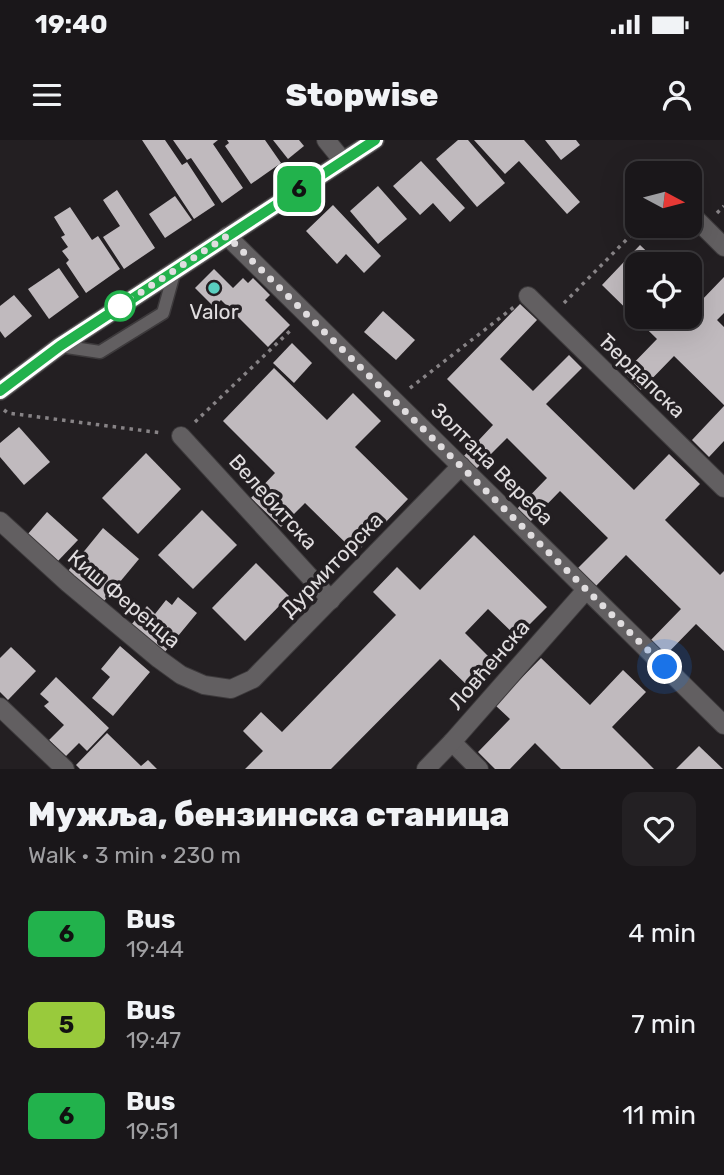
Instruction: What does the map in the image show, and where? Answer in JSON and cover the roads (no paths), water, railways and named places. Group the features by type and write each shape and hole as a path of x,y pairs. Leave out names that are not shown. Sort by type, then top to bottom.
{"street":[{"path":"326,140 343,161"},
{"path":"0,391 60,346 374,140"},
{"path":"702,225 724,247"},
{"name":"Золтана Вереба","path":"227,236 724,725"},
{"name":"Ђердапска","path":"528,296 724,488"},
{"name":"Велебитска","path":"181,436 331,600"},
{"name":"Дурмиторска","path":"231,690 253,679 461,466"},
{"name":"Киш Ференца","path":"0,521 68,583 159,659 181,675 204,685 231,690"},
{"name":"Ловћенска","path":"426,769 586,590"},
{"path":"0,707 65,769"},
{"path":"452,742 479,769"}],"lane":[{"path":"60,346 100,352 163,313 175,270"}],"place":[{"name":"Valor","path":"214,288"}]}
